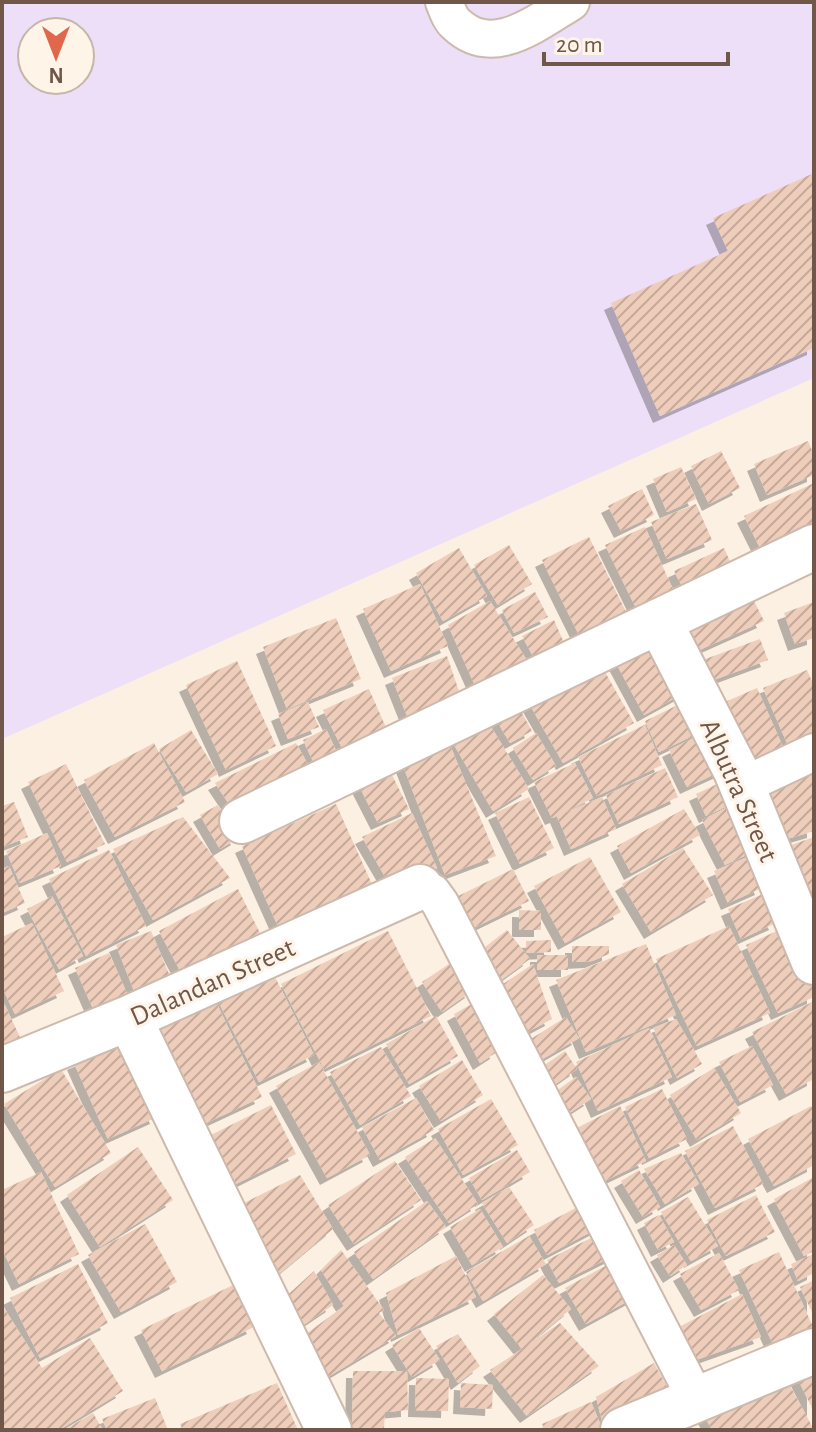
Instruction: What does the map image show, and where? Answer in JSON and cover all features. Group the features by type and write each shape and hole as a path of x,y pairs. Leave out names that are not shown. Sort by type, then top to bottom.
{"street":[{"path":"242,821 814,547"},
{"name":"Albutra Street","path":"659,621 736,771 814,962"},
{"name":"Dalandan Street","path":"2,1070 129,1018 420,887"},
{"path":"129,1018 329,1430"},
{"path":"623,1430 814,1351"}],"lane":[{"path":"444,2 454,24 481,40 514,36 571,2"},
{"path":"742,786 814,752"},
{"path":"420,887 432,892 440,903 696,1399"}],"shaded area":[{"path":"2,2 814,2 814,378 2,739"}],"building":[{"path":"814,173 814,348 660,416 611,303 728,251 713,218"},
{"path":"808,441 814,455 814,475 767,495 754,464"},
{"path":"721,451 740,488 709,504 691,466"},
{"path":"681,467 696,499 667,512 653,479"},
{"path":"814,483 814,534 764,556 744,516"},
{"path":"642,489 654,515 621,531 608,506"},
{"path":"696,504 712,540 667,559 651,522"},
{"path":"645,527 679,603 642,620 605,545"},
{"path":"589,537 632,624 584,645 542,560"},
{"path":"509,545 532,584 498,605 474,565"},
{"path":"459,548 487,596 443,621 416,573"},
{"path":"724,548 736,575 689,599 674,571"},
{"path":"420,584 448,646 391,671 363,609"},
{"path":"535,592 548,617 514,633 502,610"},
{"path":"753,599 764,621 695,652 685,630"},
{"path":"490,601 536,675 481,699 448,625"},
{"path":"814,602 814,638 795,644 784,613"},
{"path":"336,618 361,679 287,709 263,647"},
{"path":"554,620 568,652 539,667 522,636"},
{"path":"663,638 691,689 644,715 616,663"},
{"path":"760,639 768,660 708,682 700,661"},
{"path":"447,656 464,706 413,731 392,678"},
{"path":"237,661 276,746 226,770 186,685"},
{"path":"601,665 634,723 563,763 530,705"},
{"path":"807,670 814,686 814,750 794,759 763,688"},
{"path":"757,688 789,761 748,778 716,706"},
{"path":"369,689 392,741 349,762 323,710"},
{"path":"692,698 707,729 659,752 645,721"},
{"path":"308,702 319,727 288,739 278,714"},
{"path":"517,704 532,731 510,743 494,716"},
{"path":"485,717 529,789 493,811 450,738"},
{"path":"645,725 662,765 597,796 578,757"},
{"path":"326,729 344,768 321,778 303,740"},
{"path":"191,730 218,774 186,792 159,749"},
{"path":"706,732 724,770 687,787 669,750"},
{"path":"536,733 556,766 533,780 513,748"},
{"path":"154,743 185,802 115,837 84,780"},
{"path":"296,743 316,779 239,819 215,783"},
{"path":"449,743 496,856 445,875 399,755"},
{"path":"385,761 409,809 378,823 354,776"},
{"path":"575,763 593,798 562,814 602,797 616,829 571,849 557,816 552,818 534,782"},
{"path":"66,764 105,844 67,862 28,782"},
{"path":"814,765 814,831 773,843 750,787"},
{"path":"665,768 678,797 619,824 606,795"},
{"path":"730,778 740,800 706,816 696,794"},
{"path":"529,797 554,848 520,864 495,813"},
{"path":"14,802 28,837 2,847 2,806"},
{"path":"336,804 375,891 281,933 242,846"},
{"path":"734,804 757,850 725,865 702,820"},
{"path":"218,805 238,838 220,849 200,815"},
{"path":"684,809 700,835 631,873 617,846"},
{"path":"412,813 437,868 394,892 362,837"},
{"path":"183,817 230,878 153,920 113,849"},
{"path":"47,833 61,866 20,883 6,851"},
{"path":"814,837 814,919 777,850"},
{"path":"683,848 713,895 651,932 622,884"},
{"path":"109,850 146,926 86,956 49,879"},
{"path":"590,857 621,912 565,943 534,886"},
{"path":"748,857 762,888 728,903 714,871"},
{"path":"9,866 25,903 2,913 2,869"},
{"path":"513,869 529,901 459,935 444,903"},
{"path":"238,889 263,939 185,980 159,931"},
{"path":"763,894 776,923 741,939 728,909"},
{"path":"52,896 83,956 59,969 27,909"},
{"path":"519,910 541,911 541,930 519,930"},
{"path":"32,923 64,991 15,1014 2,987 2,937"},
{"path":"729,926 770,1013 697,1046 656,959"},
{"path":"788,926 814,984 814,997 778,1013 746,945"},
{"path":"507,930 530,959 497,983 475,955"},
{"path":"151,931 172,981 136,996 116,945"},
{"path":"388,931 431,1016 324,1069 281,984"},
{"path":"551,940 551,952 526,953 526,941"},
{"path":"646,944 676,1015 586,1052 556,980"},
{"path":"572,946 609,946 609,954 592,961 572,962"},
{"path":"109,953 129,998 95,1013 75,968"},
{"path":"537,955 568,955 568,970 537,970"},
{"path":"452,962 472,991 442,1012 422,982"},
{"path":"533,964 552,1019 516,1038 491,992"},
{"path":"270,967 314,1055 259,1082 215,995"},
{"path":"212,994 262,1097 189,1131 139,1029"},
{"path":"2,999 26,1050 2,1061"},
{"path":"479,1000 497,1052 480,1063 454,1014"},
{"path":"812,1002 814,1079 786,1094 752,1032"},
{"path":"436,1016 458,1056 409,1084 386,1044"},
{"path":"566,1017 579,1038 532,1065 518,1047"},
{"path":"676,1019 702,1064 677,1078 653,1028"},
{"path":"649,1028 672,1077 598,1111 576,1062"},
{"path":"124,1042 157,1117 108,1139 74,1063"},
{"path":"752,1046 773,1085 740,1102 719,1062"},
{"path":"381,1047 411,1096 360,1125 330,1072"},
{"path":"565,1051 577,1069 543,1093 533,1073"},
{"path":"462,1060 483,1095 441,1121 419,1086"},
{"path":"319,1062 370,1155 327,1178 276,1086"},
{"path":"714,1068 741,1113 697,1140 670,1095"},
{"path":"61,1069 111,1153 55,1187 4,1104"},
{"path":"576,1077 591,1099 560,1119 545,1099"},
{"path":"662,1089 687,1139 649,1158 625,1107"},
{"path":"416,1098 434,1130 380,1160 362,1127"},
{"path":"491,1099 518,1145 463,1175 438,1129"},
{"path":"271,1105 296,1154 222,1191 197,1142"},
{"path":"620,1106 646,1161 594,1186 565,1134"},
{"path":"811,1106 814,1112 814,1165 774,1186 748,1139"},
{"path":"733,1126 763,1184 715,1208 685,1151"},
{"path":"435,1138 478,1204 449,1223 405,1157"},
{"path":"138,1147 173,1200 100,1247 67,1195"},
{"path":"517,1150 530,1172 482,1200 469,1178"},
{"path":"681,1153 699,1184 665,1204 644,1169"},
{"path":"395,1161 421,1200 354,1244 328,1205"},
{"path":"639,1170 660,1207 643,1217 621,1181"},
{"path":"41,1172 79,1254 19,1284 2,1249 2,1190"},
{"path":"300,1175 333,1229 274,1278 226,1212"},
{"path":"814,1177 814,1251 804,1256 774,1199"},
{"path":"509,1187 534,1225 507,1243 482,1203"},
{"path":"756,1195 775,1232 726,1256 707,1220"},
{"path":"688,1197 718,1246 691,1261 661,1212"},
{"path":"427,1201 446,1227 373,1279 354,1252"},
{"path":"587,1202 600,1227 547,1255 534,1230"},
{"path":"480,1209 503,1247 472,1265 450,1227"},
{"path":"659,1215 674,1242 658,1250 644,1223"},
{"path":"145,1224 177,1282 121,1312 88,1255"},
{"path":"603,1232 615,1255 559,1283 547,1260"},
{"path":"529,1236 546,1264 483,1301 466,1272"},
{"path":"674,1245 687,1265 670,1276 657,1255"},
{"path":"341,1250 384,1310 379,1313 396,1336 321,1381 291,1345 344,1306 321,1270"},
{"path":"779,1252 814,1333 776,1351 739,1270"},
{"path":"719,1253 739,1290 701,1310 680,1274"},
{"path":"814,1254 814,1273 798,1281 791,1264"},
{"path":"456,1256 476,1297 398,1335 386,1293"},
{"path":"616,1260 637,1296 586,1324 565,1288"},
{"path":"78,1264 108,1323 40,1358 10,1298"},
{"path":"314,1271 333,1305 290,1334 272,1309"},
{"path":"543,1275 571,1309 526,1346 560,1323 599,1366 527,1416 490,1370 522,1349 494,1314"},
{"path":"814,1280 814,1316 800,1287"},
{"path":"233,1285 254,1327 162,1371 141,1330"},
{"path":"742,1294 761,1337 693,1361 677,1328"},
{"path":"2,1305 42,1368 90,1338 123,1391 59,1430 2,1430"},
{"path":"419,1328 440,1360 412,1377 392,1345"},
{"path":"458,1334 480,1366 458,1383 436,1346"},
{"path":"814,1362 814,1412 794,1371"},
{"path":"654,1363 672,1396 604,1429 596,1397"},
{"path":"781,1369 813,1428 712,1430 702,1411"},
{"path":"353,1371 407,1371 408,1410 385,1412 384,1429 352,1428"},
{"path":"416,1378 449,1379 448,1411 415,1410"},
{"path":"277,1383 298,1430 183,1430 180,1424"},
{"path":"461,1383 493,1385 492,1409 460,1407"},
{"path":"155,1398 168,1430 107,1430 102,1419"},
{"path":"591,1402 602,1428 545,1430 542,1424"},
{"path":"93,1413 103,1430 64,1430"}]}
